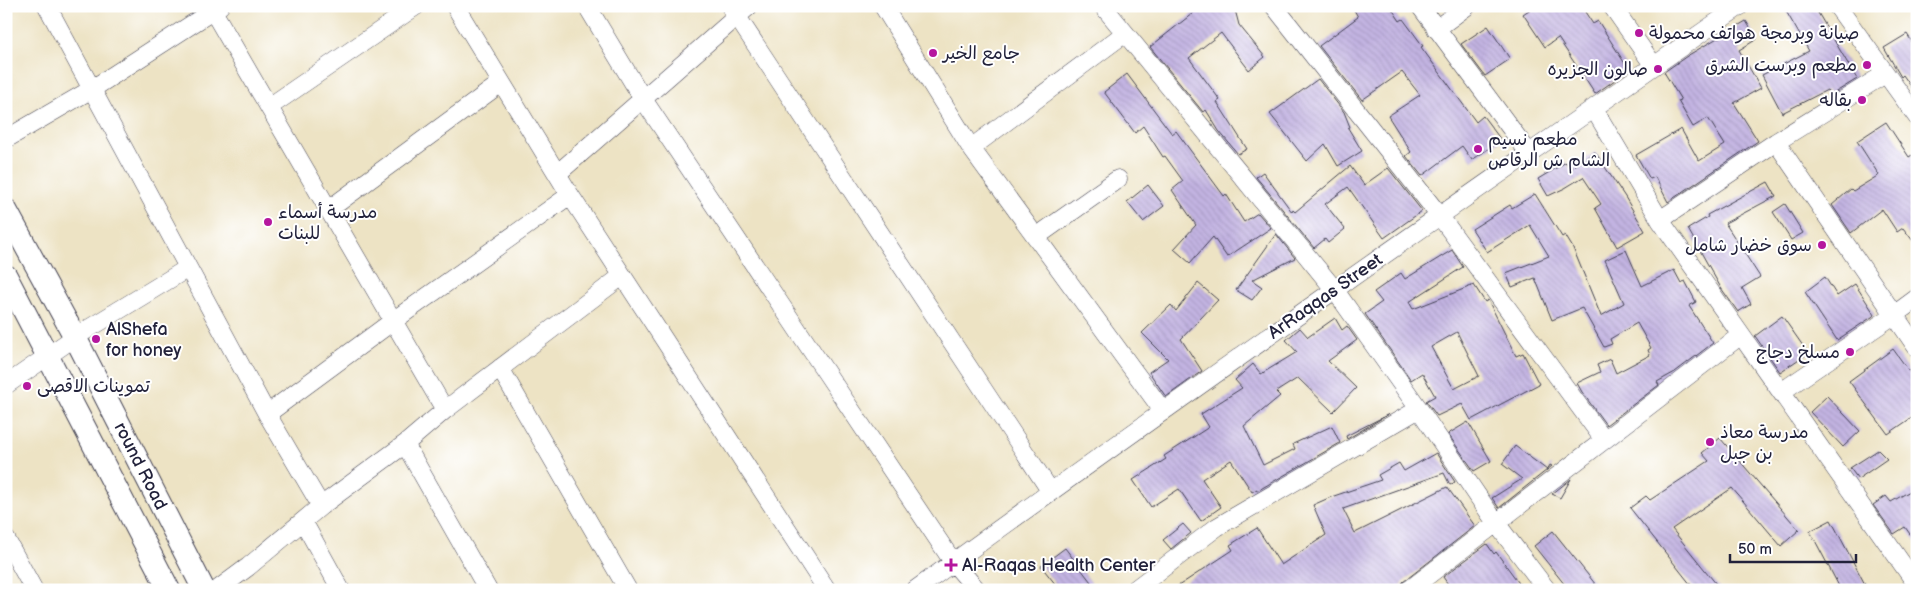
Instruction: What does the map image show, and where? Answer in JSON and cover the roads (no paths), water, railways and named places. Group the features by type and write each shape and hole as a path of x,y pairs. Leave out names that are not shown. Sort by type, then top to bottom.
{"main road":[{"name":"round Road","path":"6,210 76,337 204,590"},
{"name":"round Road","path":"6,276 168,589"}],"street":[{"path":"47,6 267,414 321,506"},
{"path":"269,108 416,6"},
{"path":"455,6 570,195 827,590"},
{"path":"587,6 643,99 953,562 977,590"},
{"path":"883,6 971,148 1163,411"},
{"path":"1103,6 1334,289 1496,523 1546,590"},
{"path":"1274,6 1439,215 1604,440"},
{"path":"1420,6 1529,153"},
{"path":"1436,28 1467,6"},
{"path":"1612,6 1654,66"},
{"name":"ArRaqqas Street","path":"914,590 1334,289 1740,6"},
{"path":"1837,6 1917,117"},
{"path":"6,139 92,89 217,9 269,108 445,410"},
{"path":"557,174 643,99 739,10 1051,492"},
{"path":"971,148 1124,34"},
{"path":"1660,220 1776,142 1885,74"},
{"path":"328,210 501,83"},
{"path":"1594,109 1660,220 1917,585"},
{"path":"1776,142 1917,348"},
{"path":"1036,238 1118,179"},
{"path":"267,414 393,321 570,195"},
{"path":"6,385 76,337 188,268"},
{"path":"217,590 248,567 321,506 405,444 445,410 622,276"},
{"path":"1781,392 1917,298"},
{"path":"1409,590 1741,335"},
{"path":"500,368 628,590"},
{"path":"1134,590 1217,527 1418,409"},
{"path":"405,444 488,590"},
{"path":"303,521 341,590"},
{"path":"6,539 34,590"}],"place":[{"name":"صيانة وبرمجة هواتف محمولة","path":"1639,33"},
{"name":"جامع الخير","path":"933,53"},
{"name":"مطعم وبرست الشرق","path":"1867,65"},
{"name":"صالون الجزيره","path":"1658,69"},
{"name":"بقاله","path":"1862,100"},
{"name":"مطعم نسيم الشام ش الرقاص","path":"1478,149"},
{"name":"مدرسة أسماء للبنات","path":"268,222"},
{"name":"سوق خضار شامل","path":"1822,245"},
{"name":"AlShefa for honey","path":"96,339"},
{"name":"مسلخ دجاج","path":"1850,352"},
{"name":"تموينات الاقصى","path":"27,386"},
{"name":"مدرسة معاذ بن جبل","path":"1710,442"},
{"name":"Al-Raqas Health Center","path":"951,565"}]}
